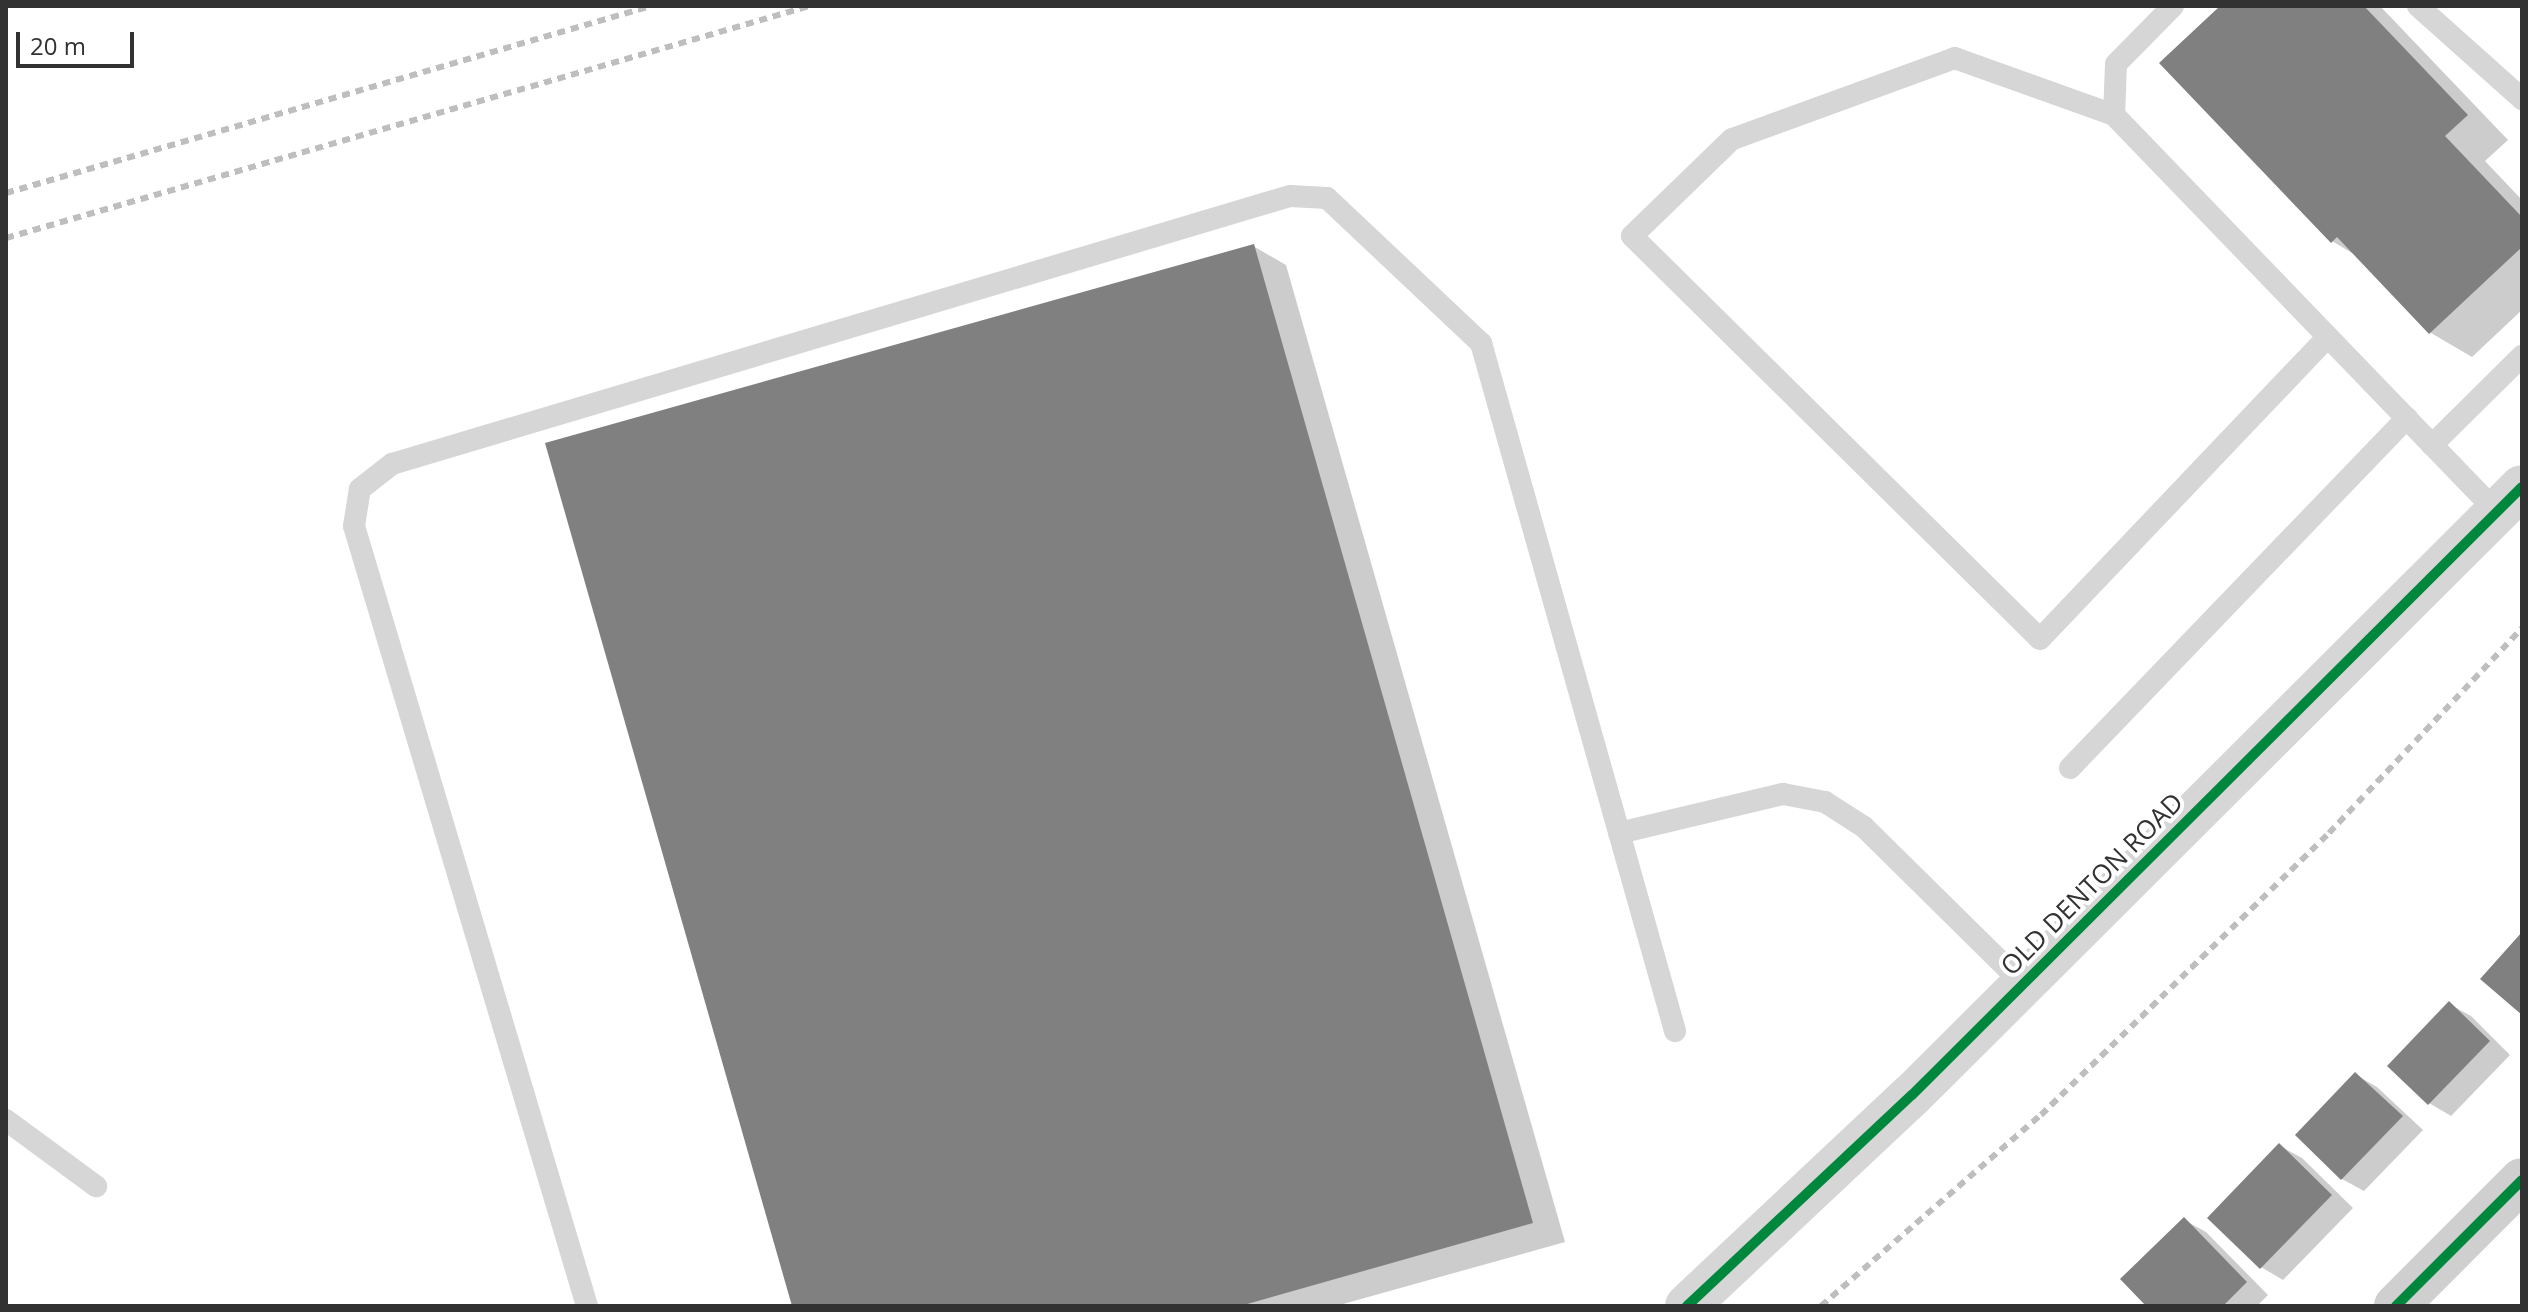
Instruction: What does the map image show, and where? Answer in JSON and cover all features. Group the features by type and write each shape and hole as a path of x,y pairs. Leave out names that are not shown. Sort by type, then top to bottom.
{"street":[{"name":"OLD DENTON ROAD","path":"1687,1306 2023,984 2509,499"},
{"path":"2396,1306 2522,1180"}],"lane":[{"path":"2114,115 2116,64 2173,6"},
{"path":"2418,6 2522,99"},
{"path":"2327,338 2040,639 1632,236 1732,139 1955,58 2114,115 2432,445 2509,499"},
{"path":"587,1306 354,526 360,489 392,464 1290,196 1327,198 1481,343 1675,1031"},
{"path":"2432,445 2522,356"},
{"path":"2070,768 2407,418"},
{"path":"1619,833 1783,794 1825,802 1864,827 2023,984"},
{"path":"6,1120 96,1186"}],"building":[{"path":"2220,6 2364,6 2468,115 2445,136 2522,217 2522,247 2429,334 2337,237 2331,243 2159,63"},
{"path":"1254,244 1533,1223 1240,1306 792,1306 545,443"},
{"path":"2522,932 2522,1015 2480,979"},
{"path":"2449,1001 2490,1041 2428,1105 2387,1066"},
{"path":"2355,1072 2403,1116 2341,1180 2295,1135"},
{"path":"2279,1143 2332,1195 2260,1269 2207,1218"},
{"path":"2184,1217 2247,1282 2223,1306 2146,1306 2120,1279"}],"railway":[{"path":"6,193 651,6"},
{"path":"6,238 809,6"},
{"path":"1821,1306 2041,1115 2329,833 2522,628"}],"cycle path":[{"path":"1687,1306 1912,1095 2522,487"},
{"path":"2396,1306 2522,1180"}]}
